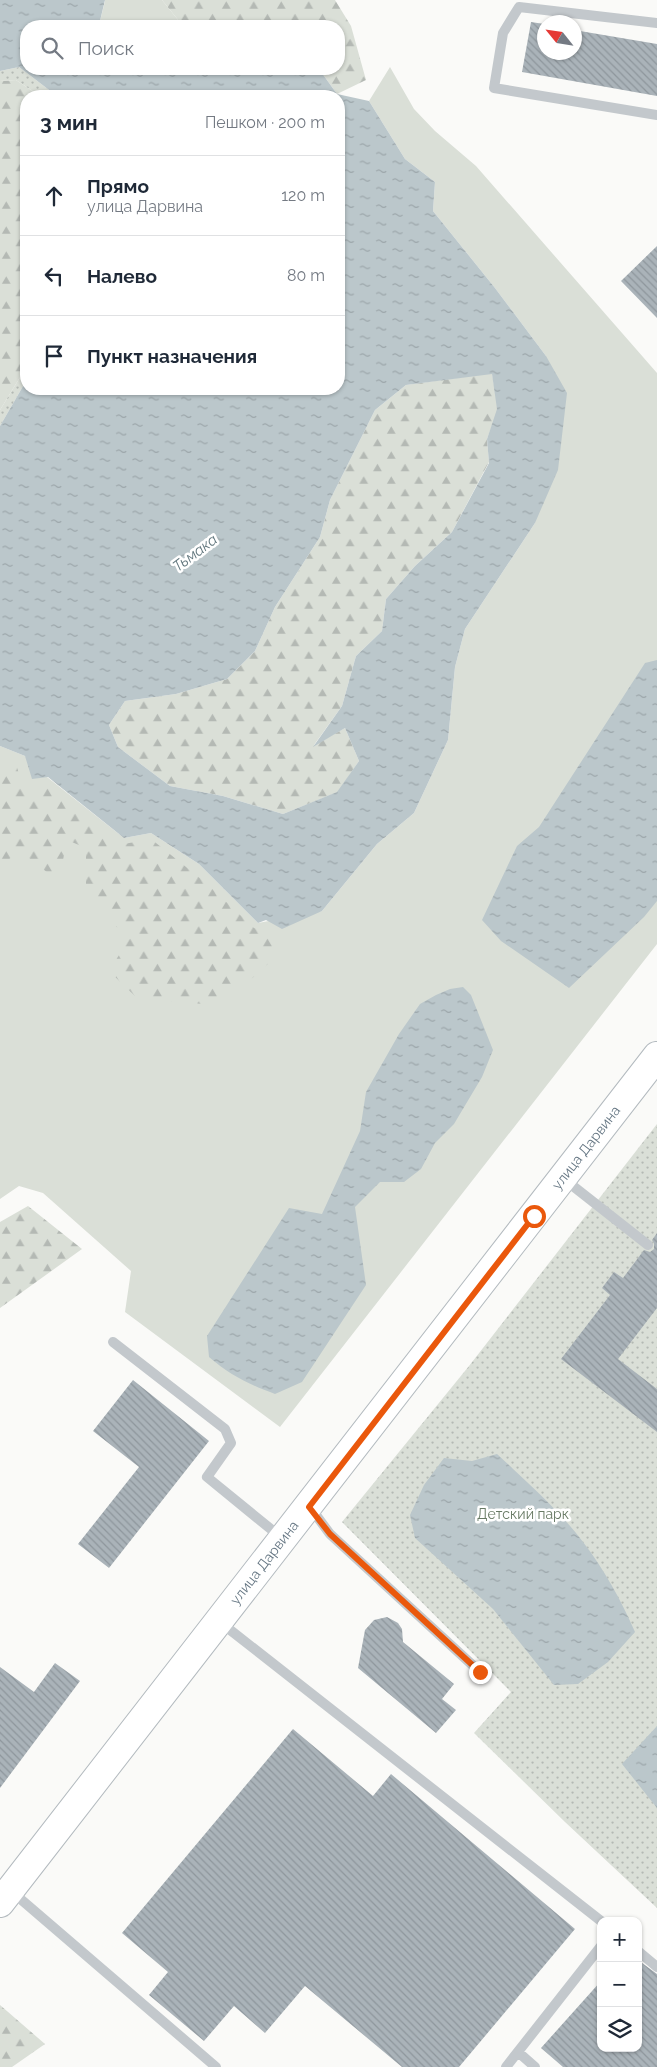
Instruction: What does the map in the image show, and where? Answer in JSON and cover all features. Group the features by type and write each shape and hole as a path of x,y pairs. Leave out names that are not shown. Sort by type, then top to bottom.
{"main road":[{"name":"улица Дарвина","path":"3,1892 309,1507 657,1056"}],"lane":[{"path":"657,23 519,7 503,33 494,88 657,115"},
{"path":"563,1179 648,1245"},
{"path":"113,1342 226,1429 231,1443 207,1477 283,1539"},
{"path":"309,1507 330,1534 480,1672"},
{"path":"219,1621 597,1918"},
{"path":"3,1892 216,2067"},
{"path":"506,2067 597,1951"},
{"path":"642,1954 657,1967"},
{"path":"518,2052 536,2067"}],"green space":[{"path":"162,0 178,20 100,20 105,1"},
{"path":"162,0 335,0 351,26 366,80 345,90 334,90 323,75 345,75 345,20 178,20"},
{"path":"19,67 20,75 29,75 49,90 31,90 16,80 0,81 0,71"},
{"path":"390,67 414,109 435,131 476,166 657,373 657,944 280,1427 125,1312 131,1271 43,1193 19,1186 0,1199 0,746 25,756 47,777 124,838 151,833 199,864 258,923 322,911 377,844 414,813 448,740 455,667 465,629 535,523 546,356 495,288 433,211 435,182 405,159 369,101"},
{"path":"16,80 31,90 20,90 20,377 0,410 0,81"},
{"path":"492,373 498,409 487,439 489,462 452,532 415,566 386,599 382,631 356,656 342,706 314,745 345,728 359,761 338,792 283,814 223,796 170,786 118,747 109,725 125,701 176,694 227,679 255,651 275,607 320,537 330,500 375,410 406,385"},
{"path":"20,377 20,391 0,426 0,410"},
{"path":"0,762 17,767 23,789 46,782 124,844 151,839 206,883 254,928 278,935 282,943 271,961 249,981 203,1004 137,998 109,971 131,936 115,926 86,890 86,848 67,840 61,870 48,873 20,851 0,866"},
{"name":"Детский парк","path":"657,1124 657,1908 474,1733 511,1692 342,1522 469,1366"},
{"path":"28,1206 82,1249 0,1308 0,1222"},
{"path":"0,2005 45,2044 12,2067 0,2067"}],"water":[{"path":"0,0 105,0 100,20 20,20 19,67 0,71"},
{"path":"29,75 323,75 334,90 49,90"},
{"name":"Тьмака","path":"345,96 369,101 405,159 435,182 433,211 495,288 546,356 567,393 558,470 535,523 465,629 455,667 448,740 414,813 377,844 322,911 282,929 266,920 258,923 199,864 151,833 124,838 48,777 32,779 25,756 0,746 0,426 20,391 20,395 345,395","holes":["492,374 497,409 487,439 489,463 452,532 415,566 386,599 382,631 356,656 342,706 313,747 345,728 359,761 337,792 283,814 223,796 170,786 118,747 109,725 125,701 176,694 227,679 255,651 275,607 320,537 330,500 375,410 406,385"]},
{"path":"657,660 657,901 644,917 569,988 501,941 482,920 517,846 539,827 645,663"},
{"path":"463,987 471,995 493,1050 482,1077 454,1124 435,1143 421,1169 404,1182 380,1182 355,1207 366,1285 302,1382 275,1394 232,1374 209,1357 207,1336 289,1208 322,1214 360,1131 366,1092 399,1034 420,1004 450,989"},
{"path":"497,1454 553,1507 583,1542 612,1585 635,1632 608,1662 578,1684 554,1685 493,1609 415,1538 410,1515 424,1485 444,1458 472,1461"},
{"path":"657,1726 657,1808 622,1764"}],"building":[{"path":"531,22 537,23 537,60 582,60 582,31 657,44 657,96 522,72"},
{"path":"657,246 657,318 621,281"},
{"path":"657,1233 657,1308 618,1359 657,1389 657,1432 561,1359 610,1295 602,1288 614,1272 623,1278 644,1250 650,1252 654,1249 652,1240"},
{"path":"133,1380 209,1441 109,1568 78,1544 139,1467 93,1431"},
{"path":"387,1617 398,1623 402,1629 403,1642 454,1684 442,1699 456,1710 436,1733 358,1668 365,1630 374,1620"},
{"path":"55,1663 80,1681 0,1788 0,1667 34,1692"},
{"path":"293,1729 373,1796 391,1774 575,1929 459,2067 402,2067 305,1986 265,2033 234,2006 204,2041 149,1995 168,1972 122,1933"},
{"path":"642,1963 657,1974 657,2067 563,2067 541,2048 597,1985 597,2052 642,2052"}],"route":[{"path":"480,1672 330,1534 309,1507 534,1216"}]}
